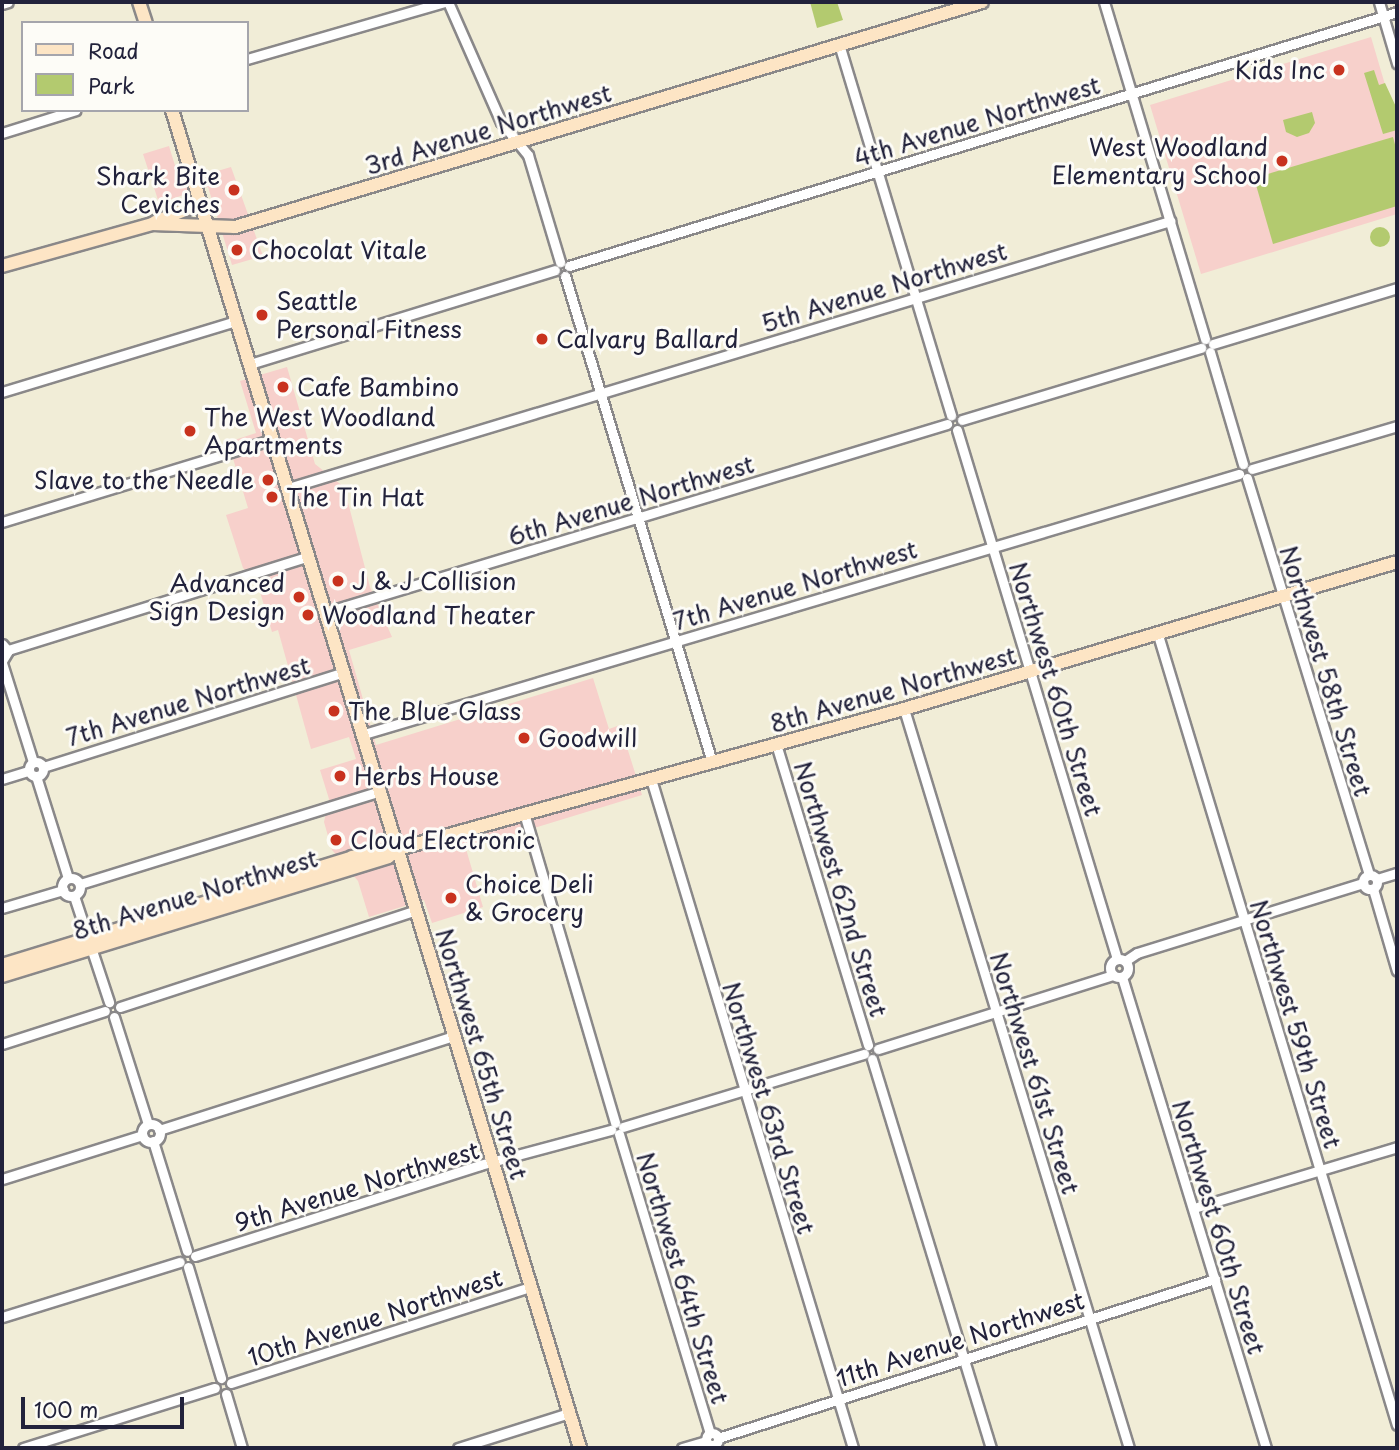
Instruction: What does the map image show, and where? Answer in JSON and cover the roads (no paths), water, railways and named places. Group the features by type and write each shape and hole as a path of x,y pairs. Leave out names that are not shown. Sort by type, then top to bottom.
{"street":[{"path":"2,4 8,2"},
{"path":"139,2 145,21"},
{"path":"248,59 446,2 501,122 520,141 562,266 712,762"},
{"name":"3rd Avenue Northwest","path":"2,266 152,224 208,229 235,227 982,2"},
{"path":"1104,2 1246,474"},
{"path":"1379,2 1397,63"},
{"name":"4th Avenue Northwest","path":"250,363 1397,12"},
{"path":"839,44 916,298 949,420 957,430 962,420"},
{"path":"2,133 70,112"},
{"name":"Northwest 65th Street","path":"173,112 580,1448"},
{"path":"152,224 200,204"},
{"name":"5th Avenue Northwest","path":"288,488 1170,221"},
{"path":"949,420 962,420 1397,288"},
{"path":"2,392 236,321"},
{"name":"6th Avenue Northwest","path":"326,612 949,420"},
{"name":"7th Avenue Northwest","path":"364,734 992,545 1246,474 1397,426"},
{"name":"Northwest 60th Street","path":"957,430 1121,960"},
{"path":"2,522 273,439"},
{"name":"Northwest 58th Street","path":"1246,474 1370,879"},
{"path":"63,890 68,878 32,774 33,762 2,662 5,647 309,556"},
{"name":"8th Avenue Northwest","path":"2,976 90,943 352,857 398,849 904,709 1397,562"},
{"name":"Northwest 59th Street","path":"1158,635 1397,1424"},
{"name":"7th Avenue Northwest","path":"43,767 344,672"},
{"name":"Northwest 61st Street","path":"904,709 1129,1448"},
{"name":"Northwest 62nd Street","path":"776,744 991,1448"},
{"path":"33,762 43,767"},
{"path":"2,779 32,774 43,767"},
{"name":"Northwest 63rd Street","path":"651,779 853,1448"},
{"path":"68,878 80,884 381,791"},
{"name":"Northwest 64th Street","path":"524,813 713,1441"},
{"path":"1121,960 1244,918 1397,873"},
{"path":"1370,879 1397,971"},
{"path":"74,896 80,884"},
{"path":"2,908 63,890 74,896 109,1002 104,1012"},
{"path":"114,1017 120,1007 417,910"},
{"name":"8th Avenue Northwest","path":"2,965 90,943"},
{"path":"1117,976 1121,960"},
{"path":"868,1052 1117,976 1127,970 1121,960"},
{"name":"Northwest 60th Street","path":"1117,976 1194,1208 1266,1448"},
{"path":"109,1002 120,1007"},
{"path":"2,1044 104,1012 114,1017 148,1124 159,1130"},
{"path":"153,1141 159,1130 454,1036"},
{"name":"9th Avenue Northwest","path":"191,1253 868,1052"},
{"path":"2,1179 142,1135 148,1124"},
{"path":"2,1317 184,1265 191,1253 153,1141 142,1135"},
{"path":"1194,1208 1397,1147"},
{"path":"191,1253 184,1265 221,1378 231,1384 226,1394 242,1448"},
{"name":"11th Avenue Northwest","path":"682,1448 713,1441 1089,1317 1215,1279"},
{"name":"10th Avenue Northwest","path":"231,1384 530,1287"},
{"path":"23,1448 215,1388 221,1378"},
{"path":"215,1388 226,1394"},
{"path":"458,1448 569,1413"}],"place":[{"name":"Kids Inc","path":"1339,70"},
{"name":"West Woodland Elementary School","path":"1282,161"},
{"name":"Shark Bite Ceviches","path":"234,190"},
{"name":"Chocolat Vitale","path":"237,250"},
{"name":"Seattle Personal Fitness","path":"262,315"},
{"name":"Calvary Ballard","path":"542,339"},
{"name":"Cafe Bambino","path":"283,387"},
{"name":"The West Woodland Apartments","path":"190,431"},
{"name":"Slave to the Needle","path":"268,480"},
{"name":"The Tin Hat","path":"272,497"},
{"name":"J & J Collision","path":"338,581"},
{"name":"Advanced Sign Design","path":"299,597"},
{"name":"Woodland Theater","path":"308,615"},
{"name":"The Blue Glass","path":"334,711"},
{"name":"Goodwill","path":"524,738"},
{"name":"Herbs House","path":"340,776"},
{"name":"Cloud Electronic","path":"336,840"},
{"name":"Choice Deli & Grocery","path":"451,898"}]}
